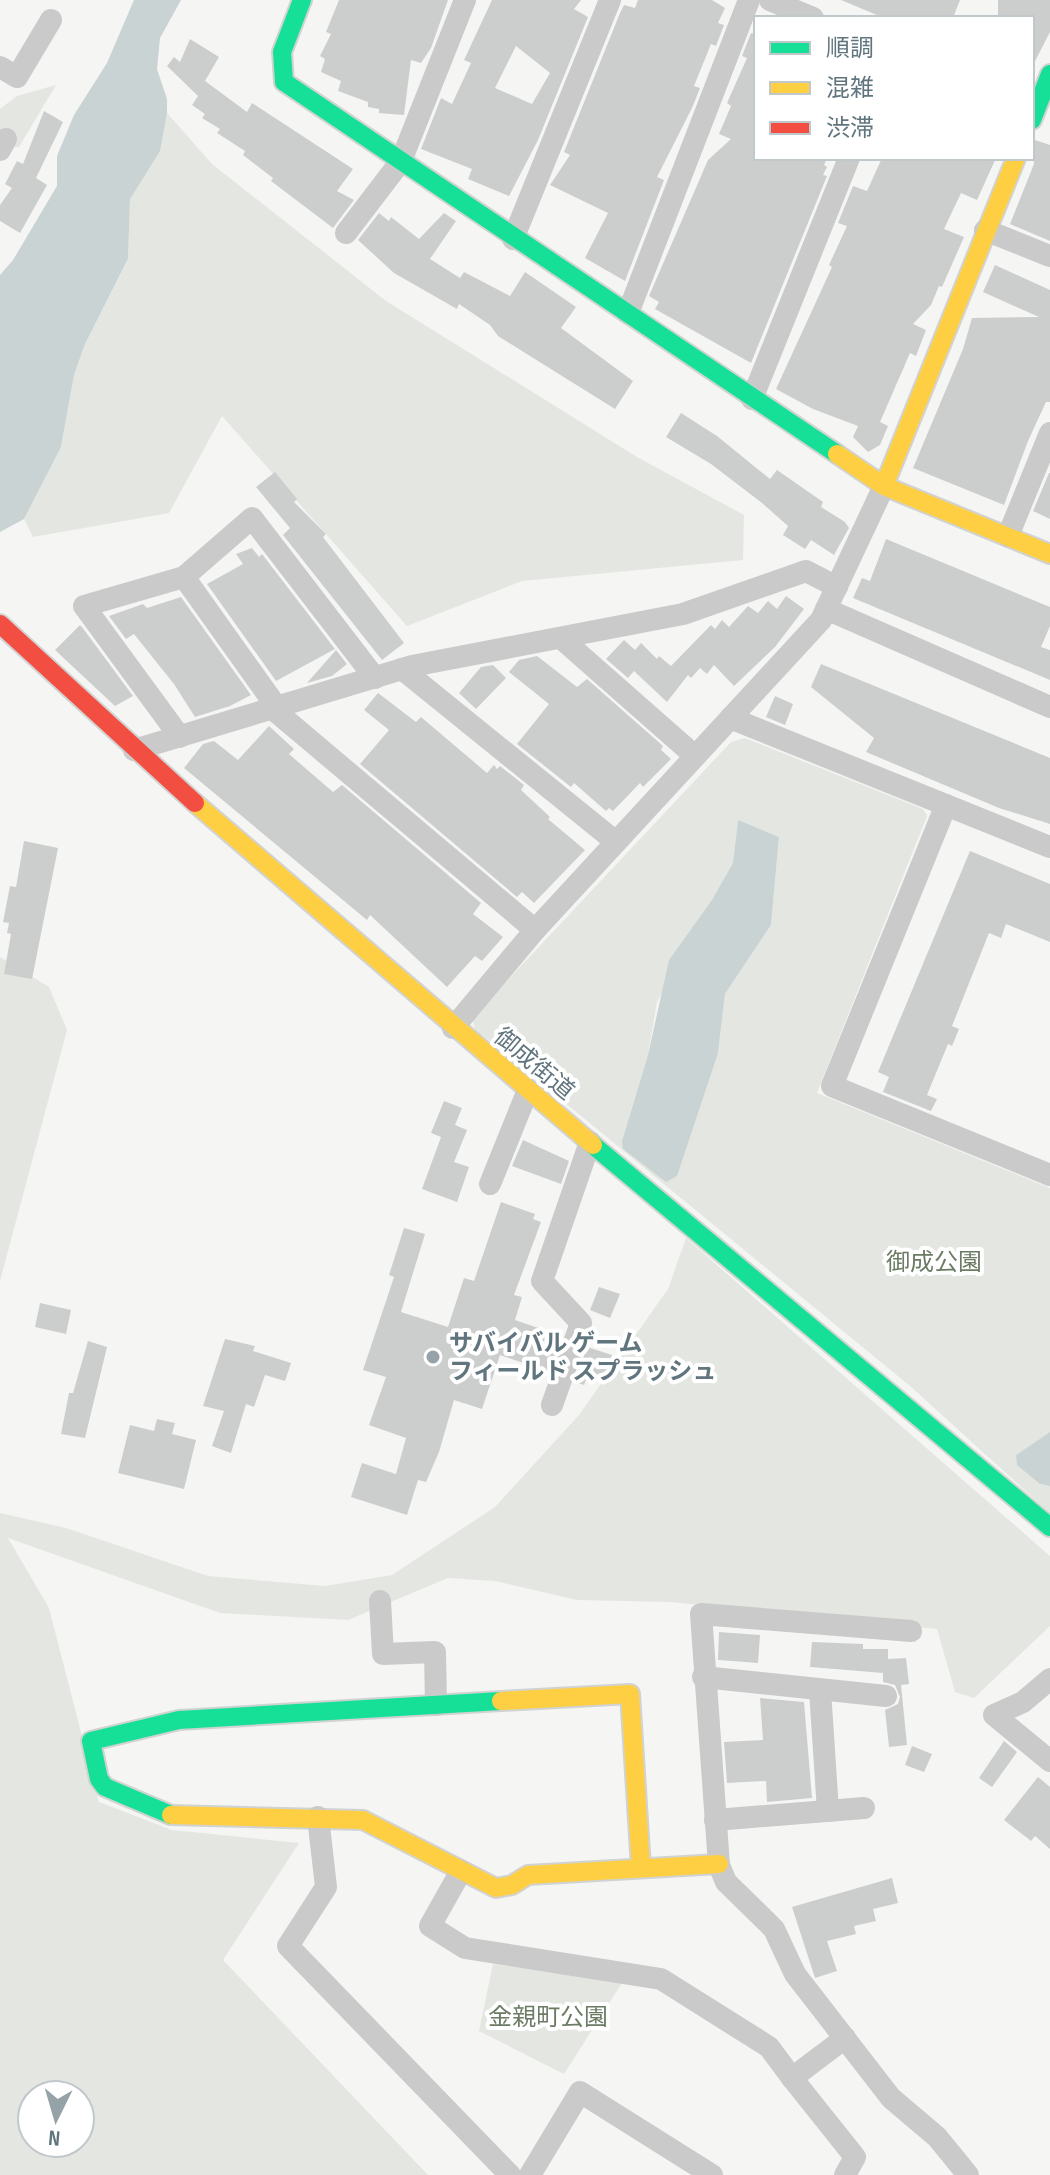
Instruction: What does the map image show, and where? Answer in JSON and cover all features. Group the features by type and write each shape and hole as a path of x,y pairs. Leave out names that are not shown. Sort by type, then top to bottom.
{"street":[{"path":"302,0 282,52 284,82 884,486 1050,554"},
{"path":"346,233 401,161 465,0"},
{"path":"513,239 610,0"},
{"path":"628,313 749,0"},
{"path":"770,0 808,16"},
{"path":"0,67 17,77 51,20"},
{"path":"1038,112 1050,74"},
{"path":"752,399 848,160"},
{"path":"453,1028 535,930 821,620 884,486 1015,160"},
{"path":"985,230 1050,256"},
{"path":"1008,536 1050,433"},
{"path":"180,737 84,606 184,577 252,518 375,678"},
{"path":"134,750 402,669 683,614 806,571 837,587"},
{"path":"184,577 276,709 535,930"},
{"path":"826,609 1050,707"},
{"name":"御成街道","path":"0,624 134,750 453,1028 1050,1527"},
{"path":"562,639 695,756"},
{"path":"402,669 616,842"},
{"path":"730,718 1050,847"},
{"path":"946,805 832,1086 1050,1175"},
{"path":"490,1184 528,1090"},
{"path":"552,1405 581,1323 542,1281 590,1142"},
{"path":"380,1601 383,1654 435,1652 436,1705"},
{"path":"911,1631 701,1614 703,1677 719,1864 726,1882 774,1929 795,1974 891,2098 937,2137 968,2175"},
{"path":"703,1677 886,1696"},
{"path":"1050,1679 1023,1702 994,1715 1050,1761"},
{"path":"820,1690 828,1811"},
{"path":"641,1868 630,1694 179,1720 91,1741 99,1779 105,1787 162,1813 363,1820 496,1888 512,1885 528,1875 719,1864"},
{"path":"715,1820 864,1808"},
{"path":"318,1817 326,1887 288,1946 510,2175"},
{"path":"461,1871 430,1926 465,1948 661,1979 769,2047 855,2157 845,2175"},
{"path":"792,2078 845,2038"},
{"path":"530,2175 580,2092 712,2175"}],"green space":[{"path":"56,85 19,147 0,149 0,109 17,96"},
{"path":"167,113 212,164 386,301 637,457 744,515 743,560 522,581 407,626 222,416 169,513 33,537 24,519 61,447 74,375 85,344 128,260 130,199"},
{"name":"御成公園","path":"745,738 923,809 927,816 817,1093 1050,1188 1050,1432 1016,1455 1040,1484 1050,1486 1050,1513 910,1386 475,1029 472,1018 731,742","holes":["738,821 779,837 771,925 725,994 718,1053 622,1141 648,1055 657,1002 733,863"]},
{"path":"0,957 49,987 67,1030 0,1281"},
{"path":"686,1238 1050,1556 1050,1626 974,1698 955,1692 937,1629 671,1602 577,1600 495,1581 448,1578 348,1620 220,1613 8,1538 49,1608 99,1802 172,1830 299,1843 223,1960 428,2175 0,2175 0,1513 66,1528 208,1576 325,1586 392,1575 495,1507 579,1415 668,1289"},
{"name":"金親町公園","path":"493,1964 622,1983 564,2074 479,2031"}],"shaded area":[{"path":"134,0 181,0 160,38 157,69 167,99 167,113 160,151 130,199 128,259 85,344 74,375 61,447 24,519 0,532 0,275 13,260 57,186 57,156 74,115 107,63"},
{"path":"738,820 779,837 771,925 725,994 718,1053 677,1176 666,1182 623,1149 622,1141 648,1055 669,960 712,900 733,863"},
{"path":"1050,1432 1050,1486 1040,1484 1017,1465 1016,1455"}],"building":[{"path":"339,0 448,0 431,48 421,63 411,60 404,115 379,113 379,109 368,107 368,102 338,91 341,81 321,72 325,59 320,56 331,34 326,32"},
{"path":"492,0 581,0 574,9 588,17 538,140 509,196 468,179 472,169 421,149 441,98 452,104 471,63 464,60","holes":["516,46 550,73 532,104 495,88"]},
{"path":"638,0 712,0 725,8 718,23 724,25 716,46 711,44 694,86 700,88 692,108 657,177 664,180 625,281 585,258 608,213 550,185 570,155 564,152 620,13 624,5 635,8"},
{"path":"841,0 960,0 954,16 879,16"},
{"path":"998,0 1050,0 1050,32 1034,63 1034,16 998,16"},
{"path":"751,33 754,34 754,160 826,160 824,165 827,167 823,175 827,176 751,363 655,309 659,302 649,296 708,160 731,139 719,134 731,106 727,103 747,58 742,56"},
{"path":"190,39 219,57 205,81 247,112 252,103 353,169 337,191 354,200 333,228 271,181 273,178 243,155 245,151 217,133 220,129 202,118 205,114 192,105 198,96 167,66 174,57 180,62"},
{"path":"44,111 63,122 36,178 47,185 20,233 0,221 0,205 12,188 5,184 17,161 23,164"},
{"path":"1034,140 1050,145 1050,241 1010,224 1034,164"},
{"path":"881,160 995,160 977,200 961,193 944,229 964,237 942,287 939,286 931,305 913,324 926,330 916,356 910,353 880,422 888,426 880,445 868,452 853,437 858,426 813,409 776,389 832,267 829,265 847,226 838,223 853,186 867,191"},
{"path":"379,213 389,221 391,217 419,239 444,213 456,221 430,259 460,278 464,272 510,296 525,272 576,307 561,328 633,381 615,409 498,336 490,325 459,304 457,309 394,273 358,240"},
{"path":"995,265 1050,290 1050,402 1046,402 1028,441 1004,505 913,468 963,349 972,318 1039,317 983,292"},
{"path":"681,413 717,436 770,479 777,470 823,502 821,507 845,522 849,528 834,555 811,540 805,549 783,535 788,526 762,503 711,464 666,437"},
{"path":"275,472 297,499 294,502 326,534 323,537 404,643 382,660 283,535 290,528 256,487"},
{"path":"1050,473 1050,519 1033,511"},
{"path":"886,539 1050,607 1050,626 1041,647 1050,650 1050,680 853,598 862,578 870,581"},
{"path":"252,548 259,557 262,554 335,649 276,681 207,584 243,564 236,554"},
{"path":"786,596 804,609 775,647 734,686 714,665 707,674 700,668 691,678 688,675 667,702 634,671 628,678 606,659 624,640 635,650 641,643 657,659 659,656 671,666 711,625 715,629 722,620 729,627 748,606 758,613 768,601 777,609"},
{"path":"181,597 251,695 230,706 195,717 174,684 134,634 126,639 109,616 143,604 147,608"},
{"path":"80,625 133,696 115,706 55,650"},
{"path":"336,650 347,664 332,676 307,683"},
{"path":"537,656 577,687 587,679 663,746 661,750 671,759 643,787 640,783 613,811 609,808 606,811 574,783 571,787 517,744 549,704 509,672 519,660"},
{"path":"821,664 1050,758 1050,824 999,808 866,752 874,738 811,687"},
{"path":"493,665 506,678 476,709 459,693 481,667"},
{"path":"378,693 416,722 421,717 487,773 494,765 497,769 500,766 524,785 521,790 550,817 548,819 585,850 534,903 522,892 517,897 360,764 389,730 364,710"},
{"path":"775,696 793,704 785,725 766,717"},
{"path":"269,726 294,749 289,754 333,792 342,785 481,903 473,914 503,937 482,961 475,956 447,987 370,915 367,920 184,768 203,744 214,741 238,760"},
{"path":"24,841 58,848 32,979 4,974 11,934 7,933 9,923 3,922 10,886 16,887"},
{"path":"970,851 1050,884 1050,942 1006,924 1001,938 989,933 952,1026 959,1029 952,1046 948,1044 927,1095 937,1099 931,1111 883,1092 889,1077 878,1072"},
{"path":"444,1101 462,1108 455,1125 467,1130 454,1162 469,1167 457,1202 422,1189 441,1137 431,1133"},
{"path":"523,1140 569,1161 561,1184 512,1166"},
{"path":"501,1202 535,1214 533,1219 541,1222 514,1295 522,1297 515,1320 547,1331 542,1347 556,1352 549,1372 500,1355 482,1409 454,1400 439,1452 426,1482 418,1480 407,1515 351,1497 362,1463 396,1474 406,1438 369,1425 386,1377 363,1370 394,1277 389,1275 404,1228 425,1234 401,1312 448,1327 464,1278 474,1281"},
{"path":"599,1287 620,1294 610,1318 590,1310"},
{"path":"40,1303 71,1310 66,1334 35,1327"},
{"path":"225,1339 255,1346 253,1351 291,1363 285,1381 265,1375 254,1407 246,1404 231,1453 212,1446 224,1411 203,1406"},
{"path":"88,1341 107,1347 85,1438 61,1434 69,1393 73,1393"},
{"path":"587,1347 612,1355 603,1380 588,1374 584,1385 575,1382"},
{"path":"157,1419 175,1423 172,1434 196,1440 184,1489 118,1473 130,1425 154,1431"},
{"path":"719,1632 760,1635 758,1663 718,1660"},
{"path":"812,1642 863,1644 863,1649 888,1649 888,1659 906,1658 909,1684 901,1685 907,1745 889,1747 885,1710 898,1704 900,1697 895,1685 883,1682 883,1673 810,1667"},
{"path":"760,1698 804,1702 812,1798 767,1802 766,1781 727,1783 724,1742 763,1740"},
{"path":"1004,1741 1017,1752 992,1787 979,1778"},
{"path":"912,1746 932,1754 924,1772 905,1765"},
{"path":"1038,1777 1050,1787 1050,1849 1035,1836 1031,1841 1004,1820"},
{"path":"892,1878 898,1903 873,1909 876,1921 854,1926 856,1934 827,1941 837,1971 815,1978 792,1907"}],"traffic: fast":[{"path":"302,0 282,52 284,82 837,454"},
{"path":"1034,115 1050,74"},
{"path":"593,1145 1050,1527"},
{"path":"171,1815 105,1787 99,1779 91,1741 179,1720 501,1701"}],"traffic: slow":[{"path":"884,486 1015,160"},
{"path":"837,454 884,486 1050,554"},
{"path":"195,803 593,1145"},
{"path":"501,1701 630,1694 641,1868"},
{"path":"171,1815 363,1820 496,1888 512,1885 528,1875 719,1864"}],"traffic: jam":[{"path":"0,624 195,803"}],"place":[{"name":"サバイバル ゲーム フィールド スプラッシュ","path":"433,1357"}]}
